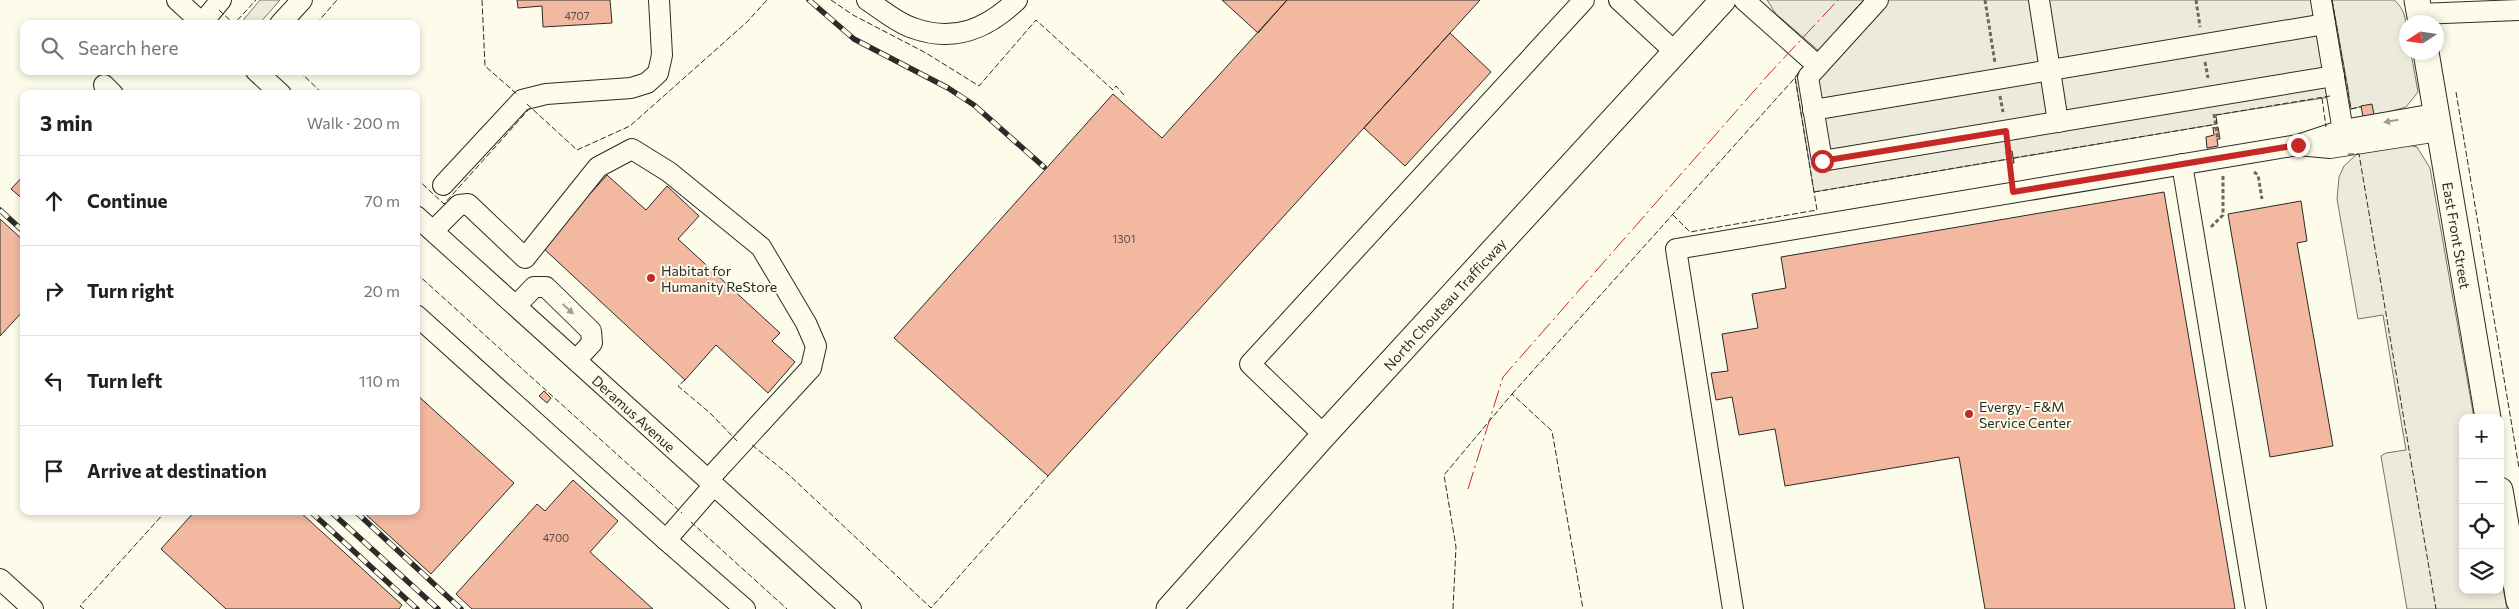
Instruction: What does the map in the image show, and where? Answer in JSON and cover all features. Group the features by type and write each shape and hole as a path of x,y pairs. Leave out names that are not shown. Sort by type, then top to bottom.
{"main road":[{"name":"North Chouteau Trafficway","path":"1169,609 1324,435 1723,0"},
{"name":"East Front Street","path":"2427,60 2487,414"},
{"path":"2502,504 2519,601"}],"street":[{"path":"177,0 200,20"},
{"path":"205,20 221,0"},
{"path":"284,20 302,0"},
{"path":"443,185 522,100 546,94 630,88 647,83 658,73 662,55 659,0"},
{"path":"867,0 912,28 947,36 973,30 1000,17 1017,0"},
{"path":"1324,435 1250,364 1584,0"},
{"path":"1619,0 1674,52"},
{"path":"1744,0 1818,66"},
{"path":"1878,0 1808,77 1822,161 2334,76"},
{"path":"2039,0 2058,122"},
{"path":"2321,0 2344,137"},
{"path":"2419,12 2487,6 2519,10"},
{"path":"1813,110 2325,24"},
{"path":"260,75 273,90"},
{"path":"1733,609 1676,249 2344,137 2423,116 2438,122"},
{"path":"525,258 598,167 632,149 669,172 761,247 806,323 816,346 811,368 711,483 666,540"},
{"path":"2182,164 2256,609"},
{"path":"433,232 459,205 468,204 525,258 540,287 591,331 592,343 576,360"},
{"name":"Deramus Avenue","path":"420,220 851,609"},
{"path":"516,306 540,287"},
{"path":"420,320 745,609"},
{"path":"1,582 33,609"}],"path":[{"path":"1985,0 2006,131 2013,192"},
{"path":"2195,244 2223,215 2222,157"}],"shaded area":[{"path":"260,0 280,0 262,20 243,20"},
{"path":"1767,0 1864,0 1819,51 1776,14"},
{"path":"1864,0 2332,0 2349,94 2216,115 2217,124 1814,192 1795,77"},
{"path":"2332,0 2394,0 2404,15 2399,15 2399,60 2412,60 2418,92 2406,107 2374,116 2362,106 2351,109"},
{"path":"2408,145 2417,147 2430,168 2473,414 2459,414 2459,594 2504,593 2507,609 2407,609 2381,456 2386,453 2406,450 2383,315 2358,319 2337,199 2339,177 2344,166 2357,154"}],"building":[{"path":"517,0 610,0 612,23 543,27 542,6 518,8"},
{"path":"1222,0 1287,0 1258,33"},
{"path":"1287,0 1480,0 1048,476 894,338 1113,94 1162,138"},
{"path":"1450,33 1491,72 1405,166 1364,128"},
{"path":"2372,104 2374,115 2363,117 2361,106"},
{"path":"2218,127 2220,139 2217,139 2218,146 2207,148 2206,137 2214,135 2213,128"},
{"path":"2012,151 2014,163 2008,164 2006,152"},
{"path":"607,175 646,210 667,186 699,216 678,239 780,333 772,341 795,362 768,393 716,345 685,380 542,247"},
{"path":"20,179 20,197 11,189"},
{"name":"Evergy - F&M Service Center","path":"2164,192 2235,609 1985,609 1959,457 1785,486 1775,429 1739,435 1732,397 1716,400 1711,373 1728,371 1722,334 1758,328 1752,294 1786,288 1781,257"},
{"path":"2301,201 2307,241 2297,243 2333,446 2270,457 2228,214"},
{"path":"0,219 20,237 20,314 0,336"},
{"path":"544,391 551,398 547,403 539,396"},
{"path":"420,398 514,483 431,574 366,515 420,515"},
{"path":"573,480 618,521 590,552 653,609 472,609 456,594 537,504 545,511"},
{"path":"191,515 303,515 402,605 399,609 226,609 161,549"}],"railway":[{"path":"809,0 854,39 948,88 974,105 1044,167"},
{"path":"0,210 20,228"},
{"path":"314,515 417,609"},
{"path":"334,515 438,609"},
{"path":"359,515 461,609"}],"fence":[{"path":"238,20 256,0"},
{"path":"320,20 337,0"},
{"path":"482,0 485,66 518,95"},
{"path":"527,104 577,150 630,126 747,22 767,0"},
{"path":"831,0 853,15 926,53 979,86 1036,20 1113,90 1116,86 1124,95"},
{"path":"1842,24 1864,0"},
{"path":"2332,0 2351,109 2361,107"},
{"path":"219,10 230,20"},
{"path":"1512,394 1801,71"},
{"path":"303,75 319,90"},
{"path":"1673,215 1690,232 1817,210 1795,77"},
{"path":"2456,92 2519,468"},
{"path":"2217,124 2216,115 2330,96"},
{"path":"2322,98 2326,127"},
{"path":"420,182 444,204 531,107"},
{"path":"2013,158 2212,125 2213,128"},
{"path":"2348,154 2359,154 2436,609"},
{"path":"1814,192 2008,159"},
{"path":"420,277 682,513"},
{"path":"685,380 678,386 710,413 737,441"},
{"path":"1453,609 1456,547 1444,475 1512,394 1552,431 1583,609"},
{"path":"752,445 788,474 931,608 1048,476"},
{"path":"84,609 80,606 162,515"},
{"path":"691,522 787,609"}],"power":[{"path":"1468,489 1503,377 1768,75 1838,0"}],"place":[{"name":"Habitat for Humanity ReStore","path":"651,278"},
{"name":"Evergy - F&M Service Center","path":"1969,414"}],"route":[{"path":"1822,161 2006,131 2013,192 2298,145"}]}
